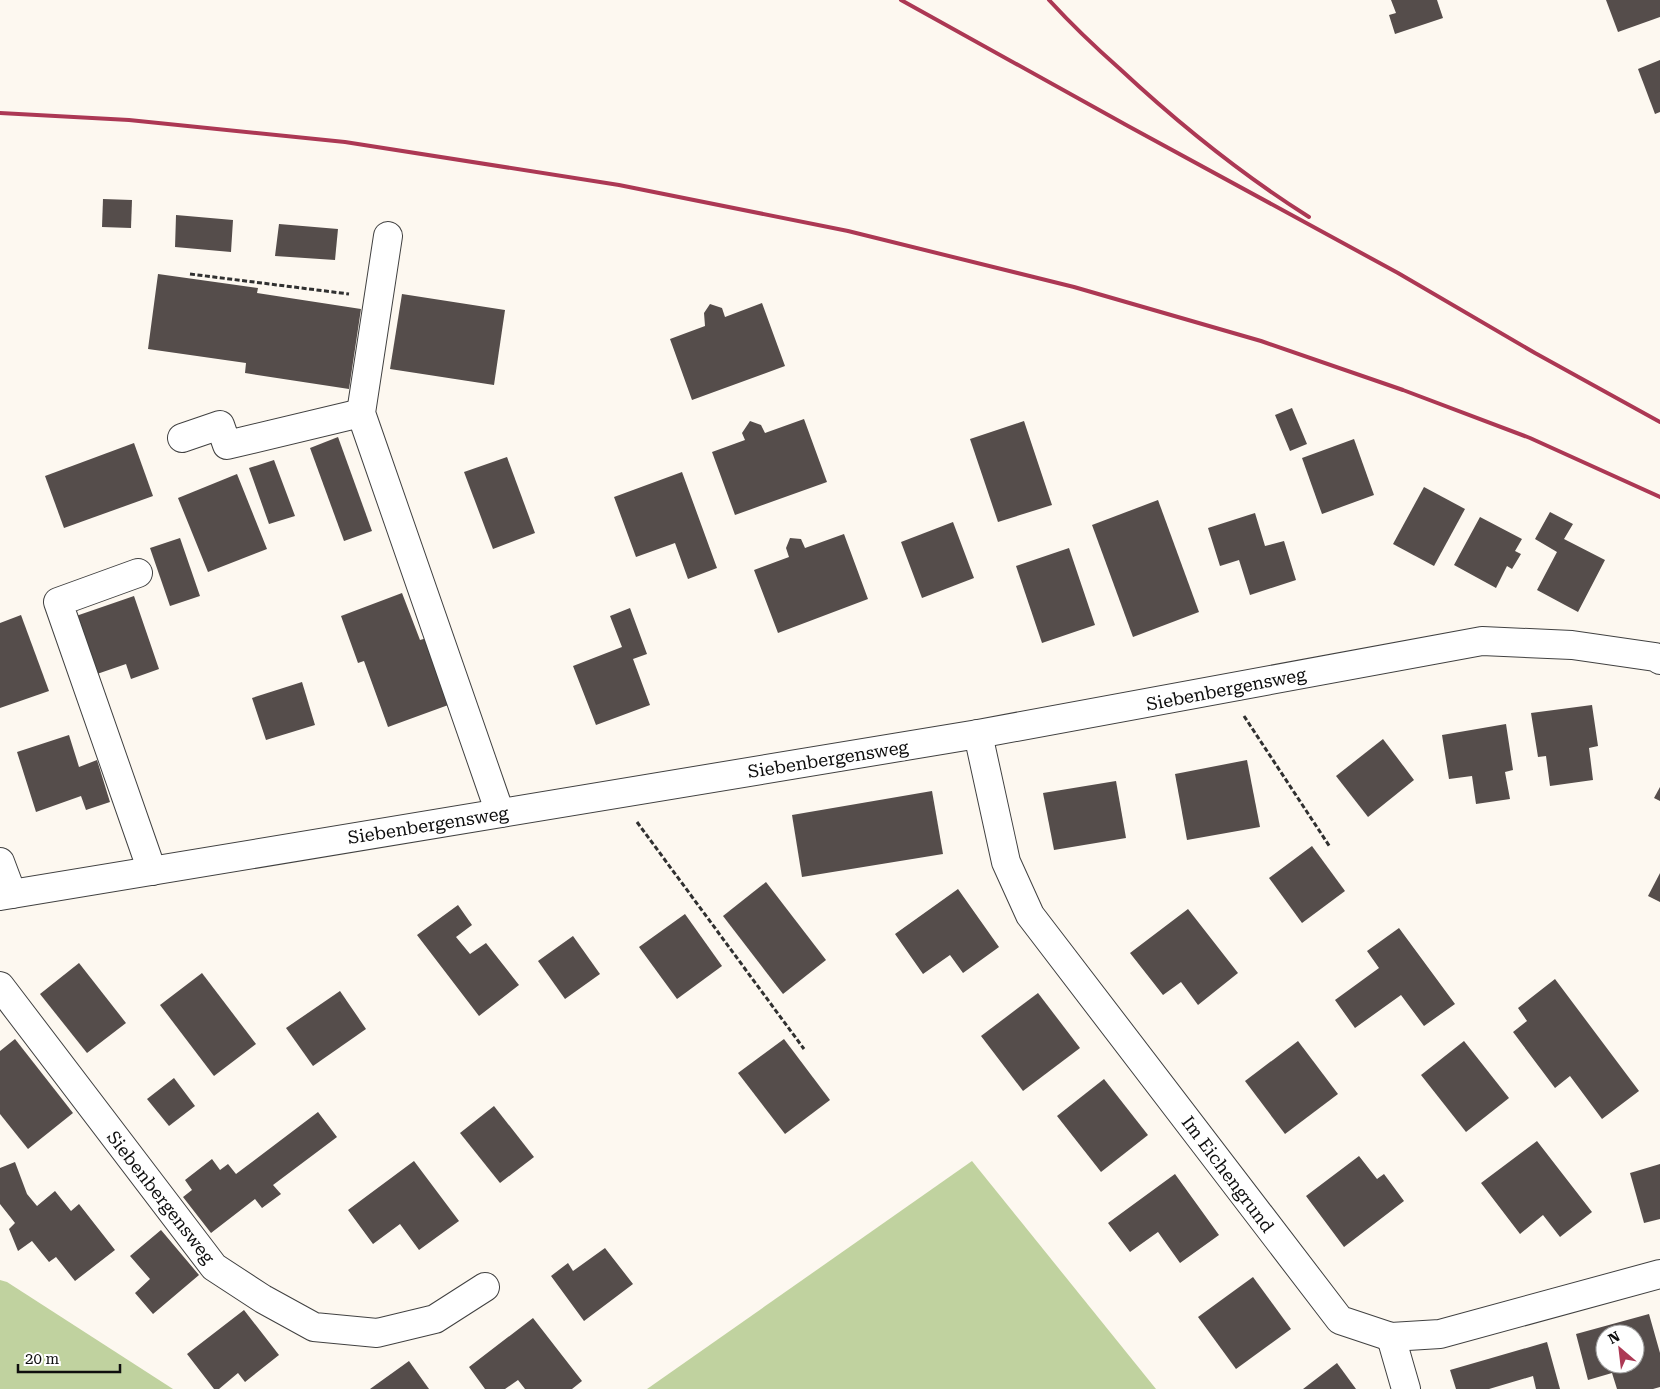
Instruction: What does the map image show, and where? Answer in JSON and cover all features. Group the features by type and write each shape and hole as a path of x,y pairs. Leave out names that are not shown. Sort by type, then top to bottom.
{"street":[{"path":"388,236 361,413 500,814"},
{"path":"182,438 220,425 227,445 361,413"},
{"path":"138,573 58,602 152,871"},
{"name":"Siebenbergensweg","path":"6,895 978,734 1482,641 1572,645 1657,658"},
{"name":"Im Eichengrund","path":"978,734 1006,862 1030,915 1340,1320 1391,1337 1440,1334 1660,1274"},
{"path":"0,862 6,895"},
{"name":"Siebenbergensweg","path":"0,986 214,1267 263,1298 314,1327 377,1333 435,1319 485,1287"},
{"path":"1391,1337 1406,1389"}],"path":[{"path":"190,274 379,297"},
{"path":"1226,688 1330,847"},
{"path":"616,794 804,1049"}],"green space":[{"path":"972,1161 1156,1389 647,1389"},
{"path":"0,1280 7,1282 173,1389 0,1389"}],"building":[{"path":"1391,0 1437,0 1443,18 1395,34 1389,15 1396,13"},
{"path":"1606,0 1660,0 1660,17 1618,32"},
{"path":"1660,60 1660,112 1655,114 1638,69"},
{"path":"103,199 132,200 131,228 102,227"},
{"path":"176,215 233,220 231,252 175,247"},
{"path":"279,224 338,229 335,260 275,256"},
{"path":"158,274 258,288 257,293 361,309 349,389 245,373 246,363 148,349"},
{"path":"402,294 505,310 494,385 390,369"},
{"path":"762,303 785,366 692,400 670,339 705,326 704,313 710,304 722,308 725,317"},
{"path":"1292,408 1307,444 1290,451 1275,415"},
{"path":"804,419 827,482 735,515 712,452 745,440 742,433 750,421 761,425 765,433"},
{"path":"1024,421 1052,505 998,522 970,439"},
{"path":"338,437 372,531 344,541 310,448"},
{"path":"1354,439 1374,495 1322,514 1302,458"},
{"path":"134,443 153,496 64,528 45,476"},
{"path":"507,457 535,533 493,549 464,472"},
{"path":"274,460 295,516 269,524 249,468"},
{"path":"682,472 717,568 688,579 675,543 636,557 614,497"},
{"path":"237,474 267,549 208,572 178,498"},
{"path":"1424,487 1465,509 1434,566 1393,544"},
{"path":"1158,500 1199,612 1133,637 1092,525"},
{"path":"1550,512 1573,524 1564,539 1605,560 1578,612 1537,590 1557,552 1535,539"},
{"path":"1255,513 1265,546 1284,541 1296,580 1250,595 1239,560 1220,566 1208,528"},
{"path":"1480,517 1522,539 1515,551 1521,554 1512,569 1507,566 1496,588 1454,565"},
{"path":"953,522 974,578 922,598 901,542"},
{"path":"844,534 868,599 778,633 754,570 789,557 786,548 790,538 801,539 805,548"},
{"path":"180,538 200,596 170,606 150,548"},
{"path":"1069,548 1095,625 1042,643 1016,566"},
{"path":"402,593 420,640 427,638 451,704 388,727 364,661 358,663 341,616"},
{"path":"134,596 159,669 131,679 126,664 97,674 76,616"},
{"path":"630,608 647,654 633,659 650,705 596,725 573,666 622,647 610,616"},
{"path":"21,615 49,691 0,708 0,623"},
{"path":"302,682 315,725 266,740 252,698"},
{"path":"1592,705 1598,746 1589,748 1593,780 1550,786 1546,756 1538,757 1531,713"},
{"path":"1506,724 1513,770 1505,772 1510,799 1476,804 1472,776 1449,779 1442,735"},
{"path":"69,735 79,767 97,760 110,802 86,810 81,796 36,812 17,752"},
{"path":"1383,739 1414,780 1368,817 1336,776"},
{"path":"1247,760 1260,827 1187,840 1175,774"},
{"path":"1116,781 1126,838 1054,850 1043,793"},
{"path":"1660,787 1660,801 1654,798"},
{"path":"932,791 943,854 802,877 792,815"},
{"path":"1312,846 1345,891 1302,923 1269,878"},
{"path":"1660,873 1660,902 1648,896"},
{"path":"766,882 826,960 783,994 723,916"},
{"path":"958,889 999,947 963,973 950,955 923,974 895,934"},
{"path":"458,905 472,925 456,937 470,954 486,943 519,985 479,1016 417,935"},
{"path":"1188,909 1238,973 1198,1005 1181,982 1163,995 1130,953"},
{"path":"685,914 722,966 677,999 639,947"},
{"path":"1399,928 1455,1004 1424,1026 1401,995 1355,1028 1335,1000 1379,968 1367,951"},
{"path":"573,936 600,974 565,999 538,961"},
{"path":"79,963 126,1023 87,1053 40,994"},
{"path":"202,973 256,1044 214,1076 160,1005"},
{"path":"1555,979 1639,1091 1602,1119 1570,1076 1555,1088 1513,1032 1527,1021 1518,1008"},
{"path":"340,991 366,1029 313,1066 286,1028"},
{"path":"1038,993 1080,1048 1023,1091 981,1036"},
{"path":"15,1039 73,1113 28,1149 0,1114 0,1051"},
{"path":"784,1039 830,1100 785,1134 738,1073"},
{"path":"1298,1041 1338,1094 1285,1134 1245,1081"},
{"path":"1464,1041 1509,1098 1466,1132 1421,1075"},
{"path":"174,1078 195,1106 169,1126 147,1099"},
{"path":"1104,1079 1148,1135 1101,1172 1057,1116"},
{"path":"494,1106 534,1157 500,1183 460,1133"},
{"path":"318,1112 337,1137 273,1185 281,1194 262,1208 255,1199 211,1233 183,1197 192,1190 185,1180 212,1159 220,1170 228,1164 236,1174"},
{"path":"1537,1141 1592,1212 1560,1237 1543,1215 1520,1234 1481,1183"},
{"path":"1359,1156 1377,1179 1384,1174 1404,1201 1344,1247 1306,1196"},
{"path":"414,1161 459,1221 419,1250 400,1224 373,1244 348,1210"},
{"path":"15,1162 27,1194 37,1206 55,1191 71,1211 79,1204 115,1250 75,1281 56,1257 49,1262 32,1241 18,1251 9,1229 15,1223 0,1204 0,1168"},
{"path":"1660,1164 1660,1219 1644,1223 1630,1173"},
{"path":"1175,1174 1219,1235 1180,1263 1158,1232 1130,1252 1108,1223"},
{"path":"161,1230 199,1275 153,1314 135,1293 150,1279 130,1256"},
{"path":"605,1248 633,1284 584,1321 551,1276 568,1263 573,1271"},
{"path":"1253,1277 1291,1329 1236,1369 1198,1317"},
{"path":"244,1310 279,1355 245,1382 238,1373 219,1389 214,1389 187,1354"},
{"path":"1649,1314 1660,1353 1660,1387 1653,1389 1617,1389 1612,1374 1645,1374 1645,1324 1612,1324"},
{"path":"533,1318 582,1381 572,1389 525,1389 518,1380 505,1389 485,1389 469,1367"},
{"path":"1595,1329 1595,1374 1609,1374 1588,1380 1576,1334"},
{"path":"1547,1342 1560,1389 1536,1389 1533,1376 1489,1389 1456,1389 1450,1370"},
{"path":"409,1361 429,1389 370,1389"},
{"path":"1337,1363 1356,1389 1303,1389"}],"railway":[{"path":"901,0 1398,273 1535,353 1660,422"},
{"path":"1049,0 1101,52 1188,129 1235,166 1309,217"},
{"path":"0,113 129,120 345,142 619,185 848,231 1074,287 1261,341 1403,390 1530,438 1660,497"}]}
